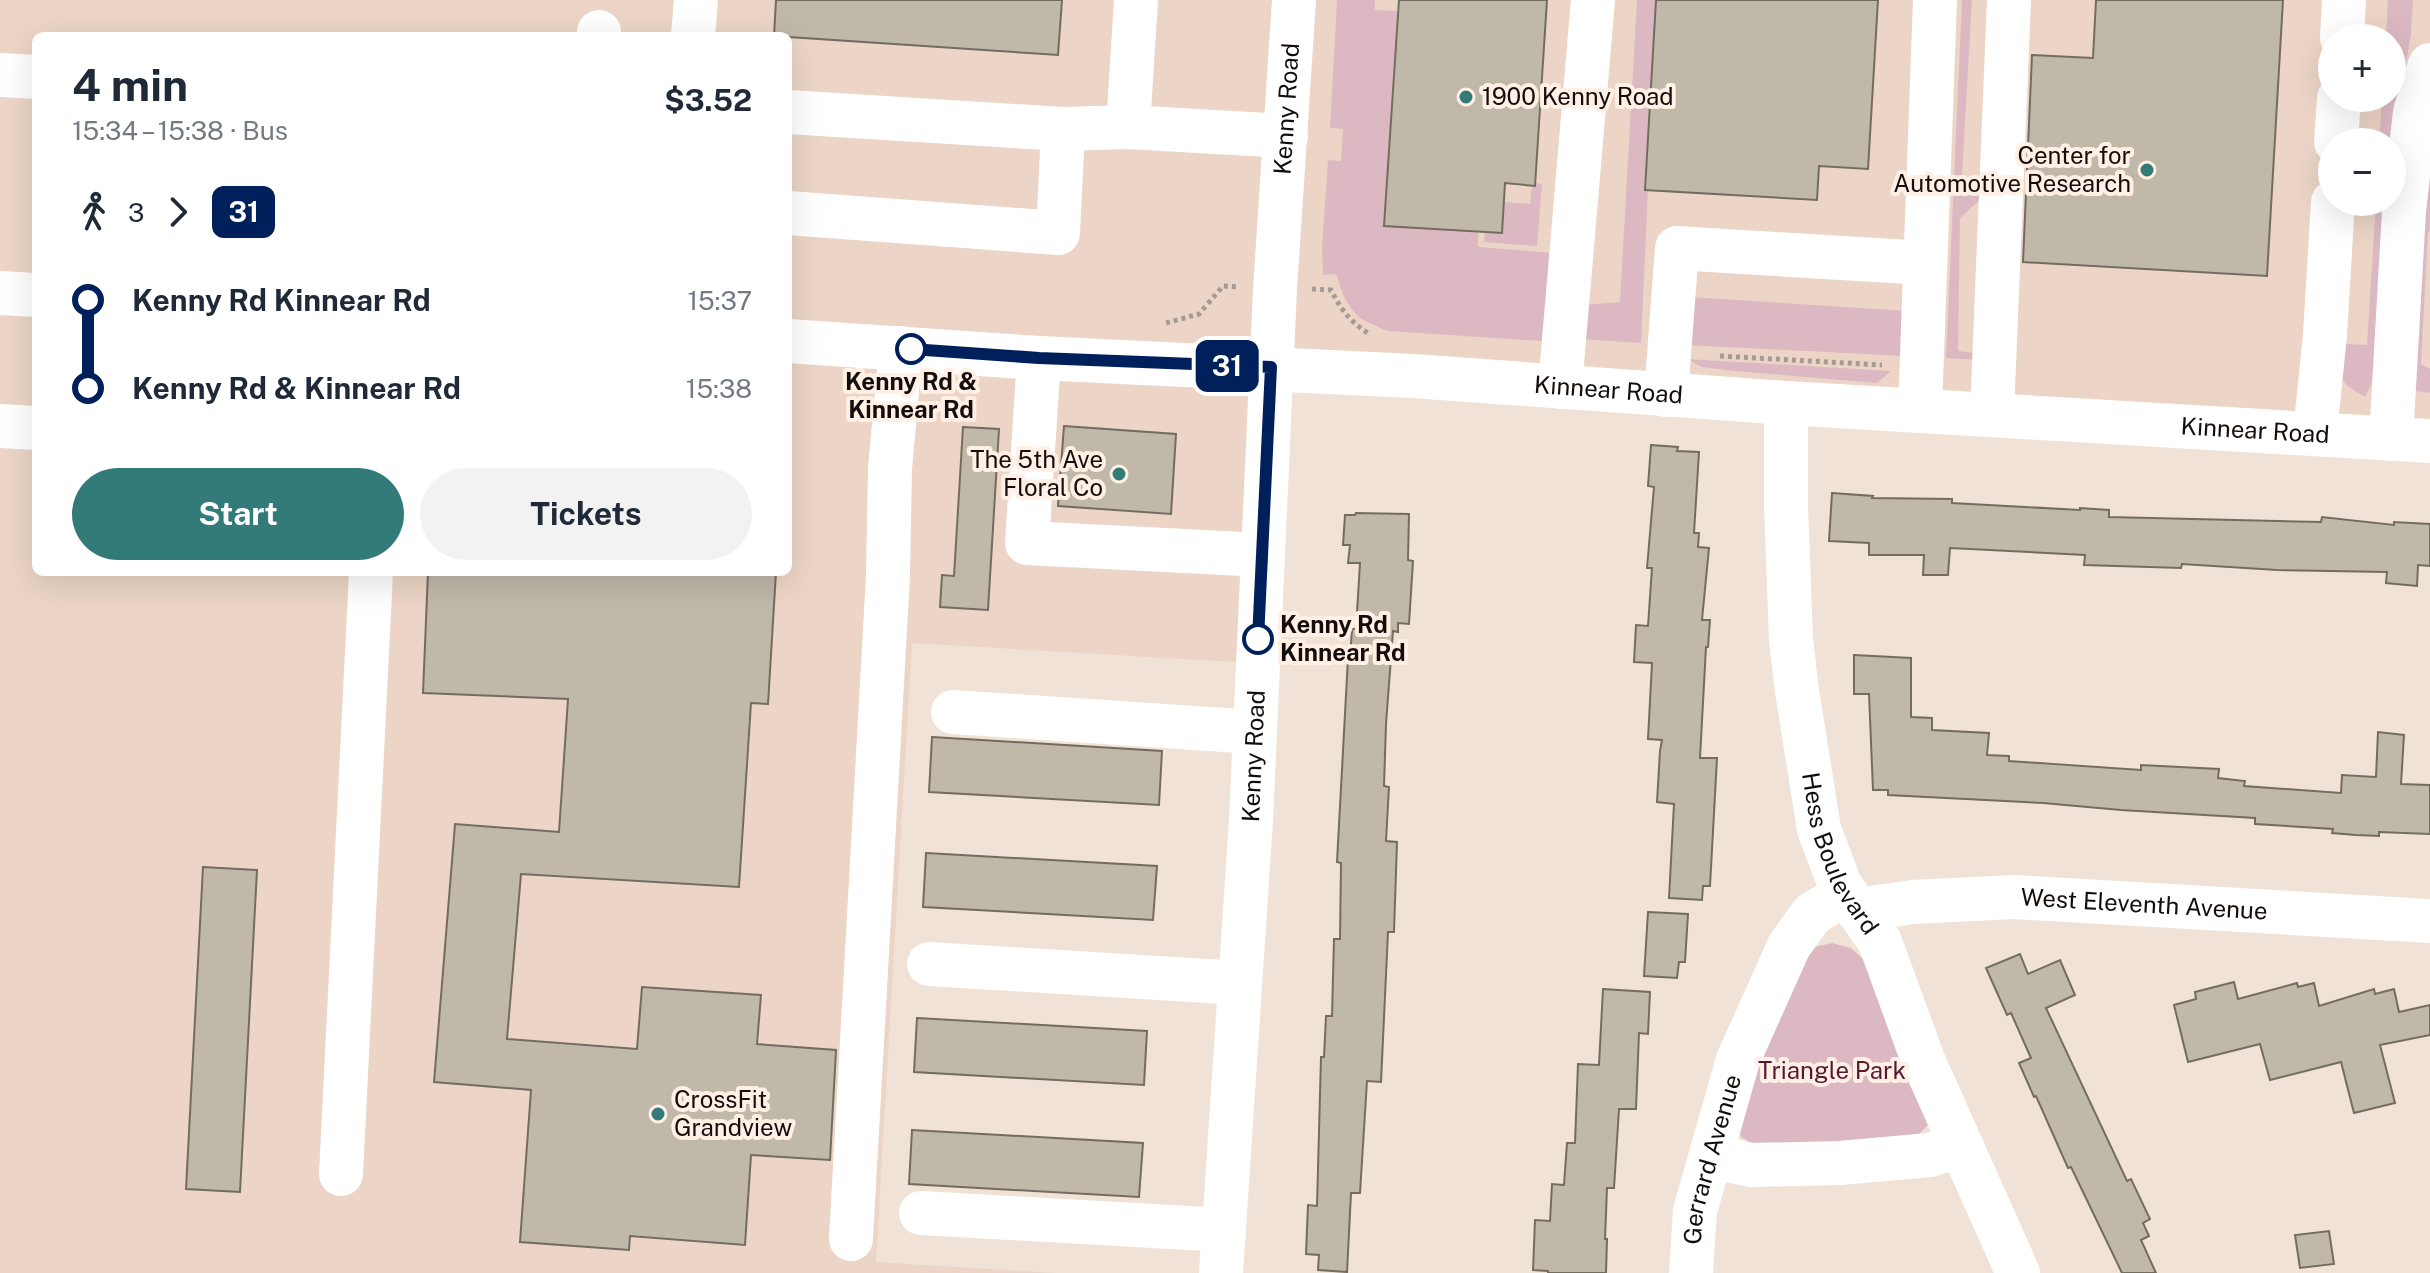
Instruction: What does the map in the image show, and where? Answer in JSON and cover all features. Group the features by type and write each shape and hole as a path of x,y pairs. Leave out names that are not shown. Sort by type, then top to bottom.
{"street":[{"path":"693,32 696,0"},
{"path":"1128,127 1136,0"},
{"name":"Kenny Road","path":"1221,1273 1255,732 1271,367 1294,0"},
{"path":"1560,387 1593,0"},
{"path":"1920,409 1935,0"},
{"path":"1992,413 2009,0"},
{"path":"2343,24 2344,0"},
{"path":"2410,440 2404,211 2415,112 2430,65"},
{"path":"0,75 32,77"},
{"path":"792,112 1063,129 1128,127 1286,136"},
{"path":"792,213 1058,233 1063,129"},
{"path":"2315,433 2332,216"},
{"path":"1666,395 1677,248 1925,263"},
{"path":"0,293 32,295"},
{"name":"Kinnear Road","path":"792,341 1039,358 1271,367 1786,403 2410,440"},
{"path":"851,1239 887,591 890,468 901,348"},
{"path":"1039,358 1027,543 1263,555"},
{"name":"Hess Boulevard","path":"1786,403 1791,640 1819,829 1840,885 1880,942 1923,1060 2018,1273"},
{"path":"0,426 32,428"},
{"path":"341,1174 371,576"},
{"path":"953,712 1255,732"},
{"name":"West Eleventh Avenue","path":"1851,902 2014,897 2430,921"},
{"name":"Gerrard Avenue","path":"1691,1273 1695,1211 1738,1060 1789,946 1812,914 1851,902"},
{"path":"929,964 1240,983"},
{"path":"1711,1156 1751,1165 1840,1163 1930,1155 1961,1145"},
{"path":"921,1213 1224,1230"}],"shaded area":[{"path":"0,0 2430,0 2430,436 1269,363 1251,663 912,643 876,1262 1057,1273 0,1273"}],"green space":[{"path":"1337,0 1375,0 1375,10 1398,11 1384,225 1478,231 1478,247 1553,253 1542,341 1387,331 1361,319 1353,311 1336,274 1323,275 1328,160 1341,161 1343,129 1330,128"},
{"path":"1637,0 1656,0 1645,190 1648,190 1641,343 1579,339 1585,305 1620,302"},
{"path":"1962,0 1972,0 1962,174 1967,180 1996,181 1996,185 1960,218 1958,351 1975,353 1979,360 1946,358"},
{"path":"2388,0 2413,0 2406,62 2406,24 2387,24"},
{"path":"2381,112 2397,112 2394,128 2380,128"},
{"path":"2430,151 2430,231 2421,364 2430,369 2430,393 2407,390"},
{"path":"1542,184 1537,246 1484,242 1485,232 1501,233 1504,202 1530,204 1532,185"},
{"path":"2375,216 2387,216 2379,368 2365,397 2343,381 2341,371 2345,344 2367,345"},
{"path":"1689,297 1908,311 1905,356 1686,345"},
{"path":"1687,359 1891,371 1877,383 1702,367"},
{"name":"Triangle Park","path":"1832,943 1851,948 1864,960 1930,1123 1914,1139 1761,1149 1741,1137 1737,1119 1753,1065 1810,948"}],"building":[{"path":"776,0 1062,0 1058,55 792,37 792,32 774,32"},
{"name":"1900 Kenny Road","path":"1399,0 1547,0 1535,186 1505,183 1502,233 1384,226"},
{"path":"1656,0 1878,0 1868,169 1819,166 1817,200 1645,190"},
{"name":"Center for Automotive Research","path":"2096,0 2283,0 2267,276 2023,262 2032,55 2093,58"},
{"path":"1064,426 1176,434 1171,514 1058,506"},
{"path":"963,427 999,429 988,610 940,607 942,575 954,576"},
{"path":"1651,445 1699,452 1694,533 1699,533 1698,547 1709,548 1702,620 1710,620 1700,758 1717,758 1710,886 1703,886 1702,900 1669,898 1674,804 1657,802 1662,740 1648,739 1652,663 1634,662 1636,625 1648,626 1652,568 1647,568 1654,487 1648,486"},
{"path":"1832,493 1872,498 1952,499 1952,503 2109,510 2109,517 2321,522 2322,517 2394,525 2394,522 2430,524 2430,566 2418,565 2417,586 2386,583 2387,572 2182,564 2181,568 2084,565 2085,555 1950,548 1948,575 1923,575 1924,555 1869,555 1869,543 1829,541"},
{"path":"1409,514 1408,560 1413,561 1409,624 1398,623 1398,632 1393,631 1386,724 1384,786 1389,787 1386,841 1397,842 1394,932 1388,932 1381,1082 1367,1081 1360,1193 1351,1193 1347,1272 1318,1270 1319,1255 1306,1254 1308,1205 1317,1206 1321,1057 1324,1057 1326,1016 1332,1016 1334,939 1340,939 1341,863 1337,862 1348,658 1352,629 1356,629 1360,563 1348,563 1350,545 1343,545 1345,515"},
{"path":"428,576 776,576 768,704 751,703 739,887 521,874 507,1039 637,1049 642,987 761,995 757,1044 836,1050 830,1160 751,1155 745,1245 630,1236 629,1250 520,1242 531,1090 434,1082 455,824 559,832 568,699 423,693"},
{"path":"1854,655 1911,658 1911,717 1932,718 1932,730 1989,733 1987,755 2009,756 2009,761 2141,770 2141,765 2219,769 2218,778 2245,781 2244,786 2341,793 2342,775 2376,777 2378,732 2404,735 2401,784 2430,785 2430,834 2379,832 2379,836 2356,835 2332,833 2333,829 2255,824 2255,818 1888,795 1888,790 1873,790 1869,694 1854,694"},
{"path":"932,737 1162,751 1159,805 929,792"},
{"path":"926,853 1157,866 1153,920 923,907"},
{"path":"203,867 257,870 240,1192 186,1189"},
{"path":"1648,912 1688,914 1685,962 1679,962 1677,978 1644,976"},
{"path":"2020,954 2028,974 2060,960 2075,995 2046,1008 2127,1181 2131,1179 2150,1219 2143,1223 2149,1236 2141,1240 2156,1273 2122,1273 2019,1063 2031,1058 1986,968"},
{"path":"2234,982 2238,999 2297,983 2298,987 2314,983 2319,1006 2374,989 2375,994 2394,989 2399,1012 2430,1005 2430,1035 2380,1045 2395,1103 2354,1113 2341,1062 2270,1080 2260,1044 2188,1062 2174,1005 2196,999 2195,992"},
{"path":"1603,989 1650,992 1648,1034 1639,1033 1636,1109 1619,1109 1614,1188 1607,1188 1606,1273 1533,1270 1535,1220 1550,1221 1552,1184 1564,1185 1567,1143 1575,1143 1578,1064 1599,1065"},
{"path":"917,1018 1147,1031 1144,1085 914,1072"},
{"path":"912,1130 1143,1143 1139,1197 909,1184"},
{"path":"2329,1231 2334,1264 2300,1268 2295,1235"}],"bus line":[{"name":"31","path":"911,349 1039,358 1271,367 1258,639"}],"place":[{"name":"1900 Kenny Road","path":"1466,97"},
{"name":"Center for Automotive Research","path":"2147,170"},
{"name":"Kenny Rd & Kinnear Rd","path":"911,349"},
{"name":"The 5th Ave Floral Co","path":"1119,474"},
{"name":"Kenny Rd Kinnear Rd","path":"1258,639"},
{"name":"CrossFit Grandview","path":"658,1114"}]}
